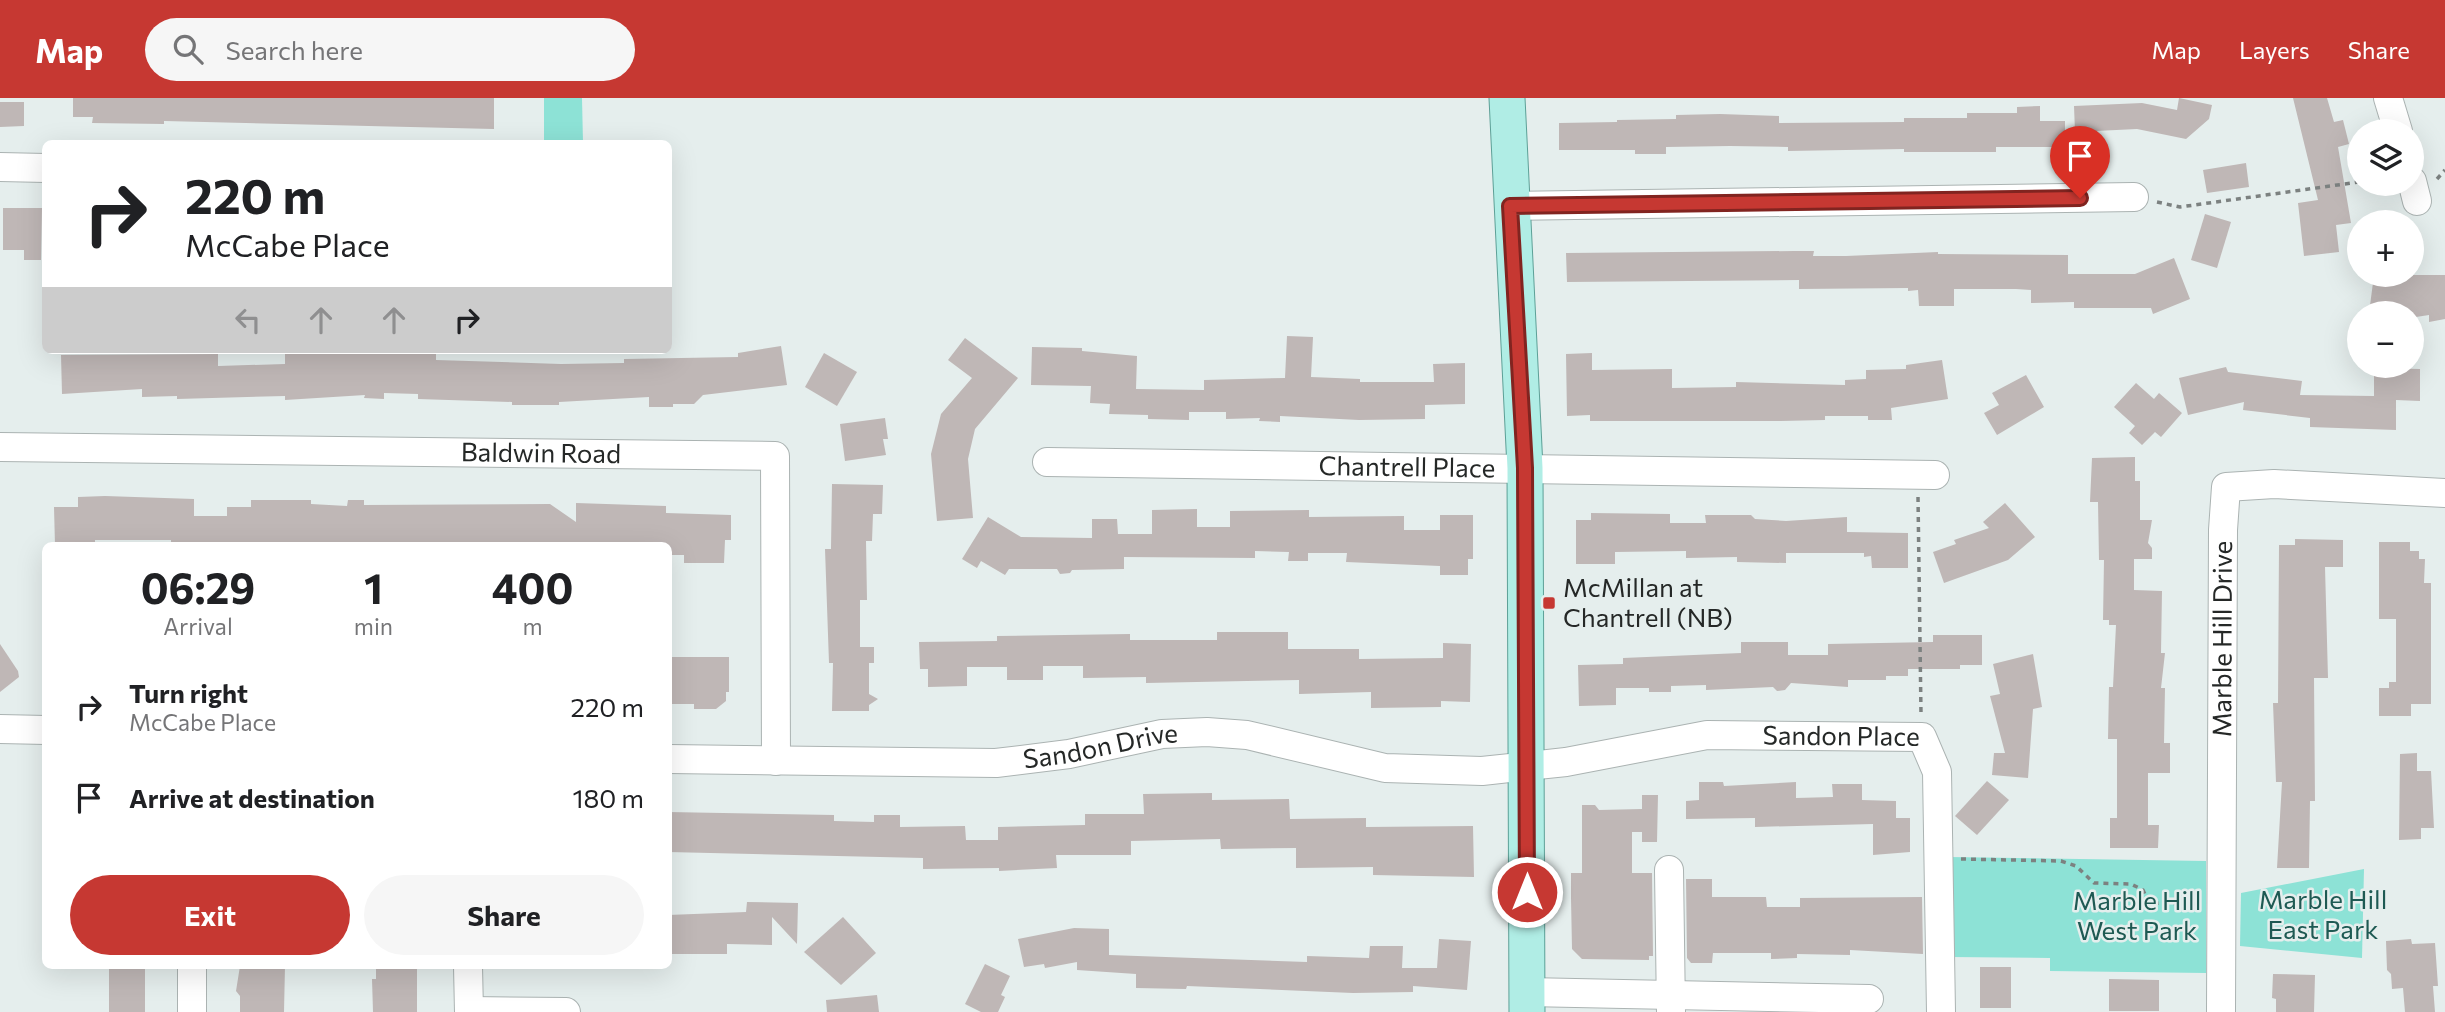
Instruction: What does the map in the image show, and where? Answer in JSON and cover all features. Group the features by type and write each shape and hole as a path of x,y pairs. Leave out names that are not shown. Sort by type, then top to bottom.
{"main road":[{"path":"1507,98 1510,206 1525,468 1527,1002"}],"street":[{"path":"2388,98 2394,119"},
{"path":"0,167 42,168"},
{"path":"1510,206 2134,197"},
{"name":"Baldwin Road","path":"0,447 775,456 776,761"},
{"name":"Chantrell Place","path":"1047,462 1926,474"},
{"name":"Marble Hill Drive","path":"2221,1012 2223,530 2226,487 2274,484 2445,493"},
{"path":"0,729 42,730"},
{"name":"Sandon Drive","path":"672,759 996,763 1069,754 1162,734 1207,732 1247,735 1385,768 1482,771 1527,767"},
{"name":"Sandon Place","path":"1527,767 1707,735 1922,737 1937,772 1941,1012"},
{"path":"1669,870 1671,1004"},
{"path":"192,969 192,1012"},
{"path":"468,969 469,1012 566,1012"},
{"path":"1527,1002 1671,1004 1869,999"}],"path":[{"path":"2134,197 2180,207 2347,184"},
{"path":"1922,737 1926,474"},
{"path":"1940,863 1952,864 1952,859 2061,861 2076,866 2094,883 2131,884 2143,890 2149,903 2222,904"}],"green space":[{"path":"544,98 582,98 583,140 544,140"},
{"name":"Marble Hill West Park","path":"1949,857 2206,861 2206,973 2050,971 2050,958 1950,957"},
{"name":"Marble Hill East Park","path":"2364,869 2362,958 2240,946 2241,893"}],"building":[{"path":"73,98 494,98 494,129 164,121 164,124 92,123 93,117 73,117"},
{"path":"2179,98 2212,105 2209,119 2186,139 2137,129 2075,132 2074,106 2142,103 2177,110"},
{"path":"2293,98 2327,98 2334,122 2343,120 2347,136 2347,145 2338,147 2349,210 2347,224 2336,225 2339,252 2304,256 2298,203 2318,200"},
{"path":"0,102 24,102 24,126 0,127"},
{"path":"2040,106 2040,121 2065,121 2065,147 1996,147 1996,152 1904,152 1904,149 1788,151 1788,147 1666,147 1666,154 1635,154 1635,150 1559,150 1559,123 1676,119 1676,115 1720,114 1779,116 1779,123 1904,122 1904,118 1967,118 1967,113 2017,113 2017,107"},
{"path":"2246,163 2249,187 2207,193 2203,170"},
{"path":"3,208 42,208 41,260 24,260 24,250 3,250"},
{"path":"2205,214 2231,222 2217,268 2191,260"},
{"path":"1814,251 1813,256 1938,252 2068,255 2068,274 2135,274 2174,258 2190,299 2153,314 2151,308 2074,308 2074,302 2031,303 2031,290 2016,289 1954,289 1954,306 1919,306 1918,290 1799,289 1799,280 1567,282 1566,253"},
{"path":"2424,275 2445,275 2445,319 2429,322 2429,315 2424,316 2424,301 2371,301 2372,287 2424,287"},
{"path":"1287,336 1313,337 1311,377 1360,379 1360,382 1434,382 1433,364 1465,363 1465,404 1425,405 1425,419 1359,420 1280,416 1280,422 1259,421 1260,418 1226,419 1226,412 1189,412 1189,420 1148,419 1148,415 1109,414 1110,404 1090,403 1091,386 1031,385 1032,347 1082,348 1082,351 1137,356 1136,389 1204,390 1204,380 1285,378"},
{"path":"965,338 1018,378 975,429 968,459 973,518 937,521 931,454 941,414 972,378 948,360"},
{"path":"781,346 787,385 703,395 694,404 673,404 673,407 649,407 649,397 559,402 559,405 512,405 512,402 418,399 418,394 384,393 384,399 364,398 365,395 285,400 285,396 177,399 177,396 142,397 142,389 62,394 61,355 218,354 218,366 285,364 285,354 436,354 436,360 561,364 624,363 624,359 738,357 738,353"},
{"path":"824,353 857,372 837,406 805,387"},
{"path":"1592,353 1592,370 1672,369 1672,388 1736,387 1736,382 1845,385 1845,380 1866,379 1866,370 1906,369 1906,365 1942,360 1948,399 1891,408 1892,420 1868,420 1868,416 1825,416 1825,420 1781,421 1590,421 1590,415 1567,416 1566,354"},
{"path":"2226,367 2228,372 2302,381 2300,395 2374,396 2374,378 2420,378 2420,401 2396,400 2396,430 2310,427 2310,418 2243,410 2244,402 2188,415 2179,378"},
{"path":"2026,375 2044,407 1997,435 1984,413 1999,405 1992,393"},
{"path":"2136,383 2154,399 2159,393 2182,413 2161,437 2155,432 2142,445 2129,433 2135,426 2114,407"},
{"path":"885,418 888,439 883,439 886,455 845,461 840,424"},
{"path":"2135,457 2135,481 2140,481 2140,520 2152,520 2148,543 2152,548 2152,559 2134,559 2134,590 2162,591 2161,653 2165,653 2161,688 2165,688 2164,743 2170,743 2170,773 2148,773 2148,825 2159,825 2158,848 2110,848 2110,818 2117,818 2117,739 2108,739 2109,687 2113,687 2116,625 2109,625 2109,620 2103,620 2104,560 2099,560 2098,502 2090,502 2092,458"},
{"path":"832,484 883,485 882,514 873,514 872,541 866,541 867,600 860,600 860,647 874,647 874,663 869,663 869,694 878,699 869,705 869,711 832,711 833,663 829,663 825,549 831,549"},
{"path":"78,497 194,499 194,516 227,516 227,507 251,507 251,500 311,500 311,504 347,506 348,500 364,500 364,505 550,504 576,522 576,503 666,506 666,513 731,515 731,540 725,540 724,563 684,563 684,555 672,555 672,542 55,542 54,507 78,507"},
{"path":"2005,503 2035,537 2008,560 1944,583 1933,552 1956,544 1954,540 1989,528 1983,522"},
{"path":"1197,509 1197,527 1230,527 1230,511 1309,510 1309,517 1404,516 1404,530 1440,530 1440,515 1473,515 1473,559 1468,559 1468,575 1440,575 1440,566 1346,562 1347,553 1308,553 1308,561 1288,561 1289,552 1255,551 1255,558 1124,557 1124,569 1072,570 1070,573 1060,574 1057,569 1009,569 1005,575 981,561 977,568 962,559 988,517 1021,537 1092,538 1092,519 1117,519 1118,534 1152,534 1152,510"},
{"path":"1591,513 1670,514 1670,523 1706,523 1705,515 1751,515 1755,519 1786,521 1847,517 1847,532 1908,533 1908,568 1872,568 1871,556 1864,557 1864,553 1786,553 1786,563 1737,562 1737,557 1686,558 1686,551 1615,552 1615,564 1576,564 1576,520 1591,520"},
{"path":"2295,539 2343,540 2343,567 2325,567 2328,678 2314,678 2315,801 2310,801 2309,868 2277,868 2282,782 2276,782 2273,703 2278,703 2279,545 2295,545"},
{"path":"2379,542 2410,542 2410,551 2419,551 2419,559 2425,559 2424,583 2431,583 2431,704 2411,704 2411,716 2379,716 2379,688 2389,688 2389,682 2396,682 2396,619 2379,619"},
{"path":"1217,632 1288,632 1288,649 1359,649 1359,659 1443,658 1443,643 1471,644 1470,702 1441,701 1441,707 1371,708 1371,692 1299,694 1299,680 1146,683 1146,677 1083,678 1083,666 1043,666 1043,680 1007,680 1007,667 967,667 967,686 928,687 928,669 920,669 919,642 997,641 997,636 1130,634 1130,640 1217,640"},
{"path":"1933,635 1982,635 1982,665 1960,665 1960,669 1908,669 1908,676 1886,676 1886,680 1848,680 1848,687 1791,683 1785,690 1777,691 1773,687 1706,690 1706,685 1671,686 1671,692 1649,692 1649,688 1616,688 1616,705 1579,706 1578,665 1623,664 1623,658 1741,653 1741,642 1788,642 1788,655 1828,655 1828,644 1933,642"},
{"path":"0,644 18,671 19,677 0,692"},
{"path":"2033,654 2042,707 2033,709 2028,778 1992,775 1994,753 2005,753 1990,696 2000,694 1993,664"},
{"path":"672,657 729,657 729,692 726,692 726,701 716,709 694,709 694,704 672,704"},
{"path":"2417,753 2417,771 2431,771 2434,828 2421,828 2421,839 2399,840 2400,754"},
{"path":"1987,781 2009,800 1977,835 1955,816"},
{"path":"1699,782 1723,782 1724,786 1796,782 1796,798 1833,797 1832,784 1862,784 1862,800 1896,801 1896,818 1910,818 1910,852 1873,855 1873,824 1755,827 1755,818 1686,819 1686,801 1699,800"},
{"path":"1212,793 1212,800 1289,799 1290,819 1366,818 1366,827 1473,826 1474,877 1373,875 1373,867 1296,868 1296,848 1221,849 1220,839 1131,841 1131,855 1056,855 1057,868 999,871 999,868 923,869 923,858 672,852 672,812 834,815 834,821 874,822 874,815 900,815 900,827 965,826 966,840 998,840 998,827 1085,825 1085,814 1144,814 1143,794"},
{"path":"1642,795 1658,795 1657,842 1642,842 1642,832 1632,832 1632,873 1652,873 1653,956 1649,956 1649,960 1582,959 1572,949 1571,873 1582,873 1582,805 1595,805 1599,810 1642,809"},
{"path":"1686,879 1712,879 1712,897 1766,897 1767,907 1800,907 1800,898 1922,897 1923,954 1850,950 1850,955 1797,954 1797,958 1771,959 1771,953 1713,953 1712,963 1691,963 1687,958"},
{"path":"747,902 798,903 797,944 772,917 772,945 727,944 727,954 672,954 672,915 746,912"},
{"path":"843,917 876,953 841,985 804,952"},
{"path":"1074,928 1109,929 1109,955 1307,962 1307,956 1369,958 1370,946 1403,946 1402,968 1437,968 1439,939 1471,941 1467,990 1413,986 1413,992 1353,993 1187,986 1186,989 1136,988 1136,974 1077,970 1077,962 1045,968 1044,964 1024,967 1018,939"},
{"path":"2411,939 2412,944 2435,943 2438,986 2433,986 2435,1012 2405,1012 2403,988 2392,989 2391,974 2387,970 2386,941"},
{"path":"985,964 1010,976 1001,995 1005,997 998,1012 981,1012 965,1004"},
{"path":"1980,967 2011,967 2011,1008 1980,1008"},
{"path":"109,969 145,969 145,1012 109,1012"},
{"path":"240,969 285,969 284,1012 240,1012 240,996 236,991"},
{"path":"376,969 417,969 417,1012 373,1012 372,979 376,979"},
{"path":"2273,974 2315,975 2314,1012 2276,1012 2276,999 2272,998"},
{"path":"2109,979 2159,980 2159,1011 2109,1011"},
{"path":"877,995 879,1012 827,1012 826,1000"}],"place":[{"name":"McMillan at Chantrell (NB)","path":"1549,603"}],"route":[{"path":"1527,892 1525,468 1510,206 2080,198"}]}
